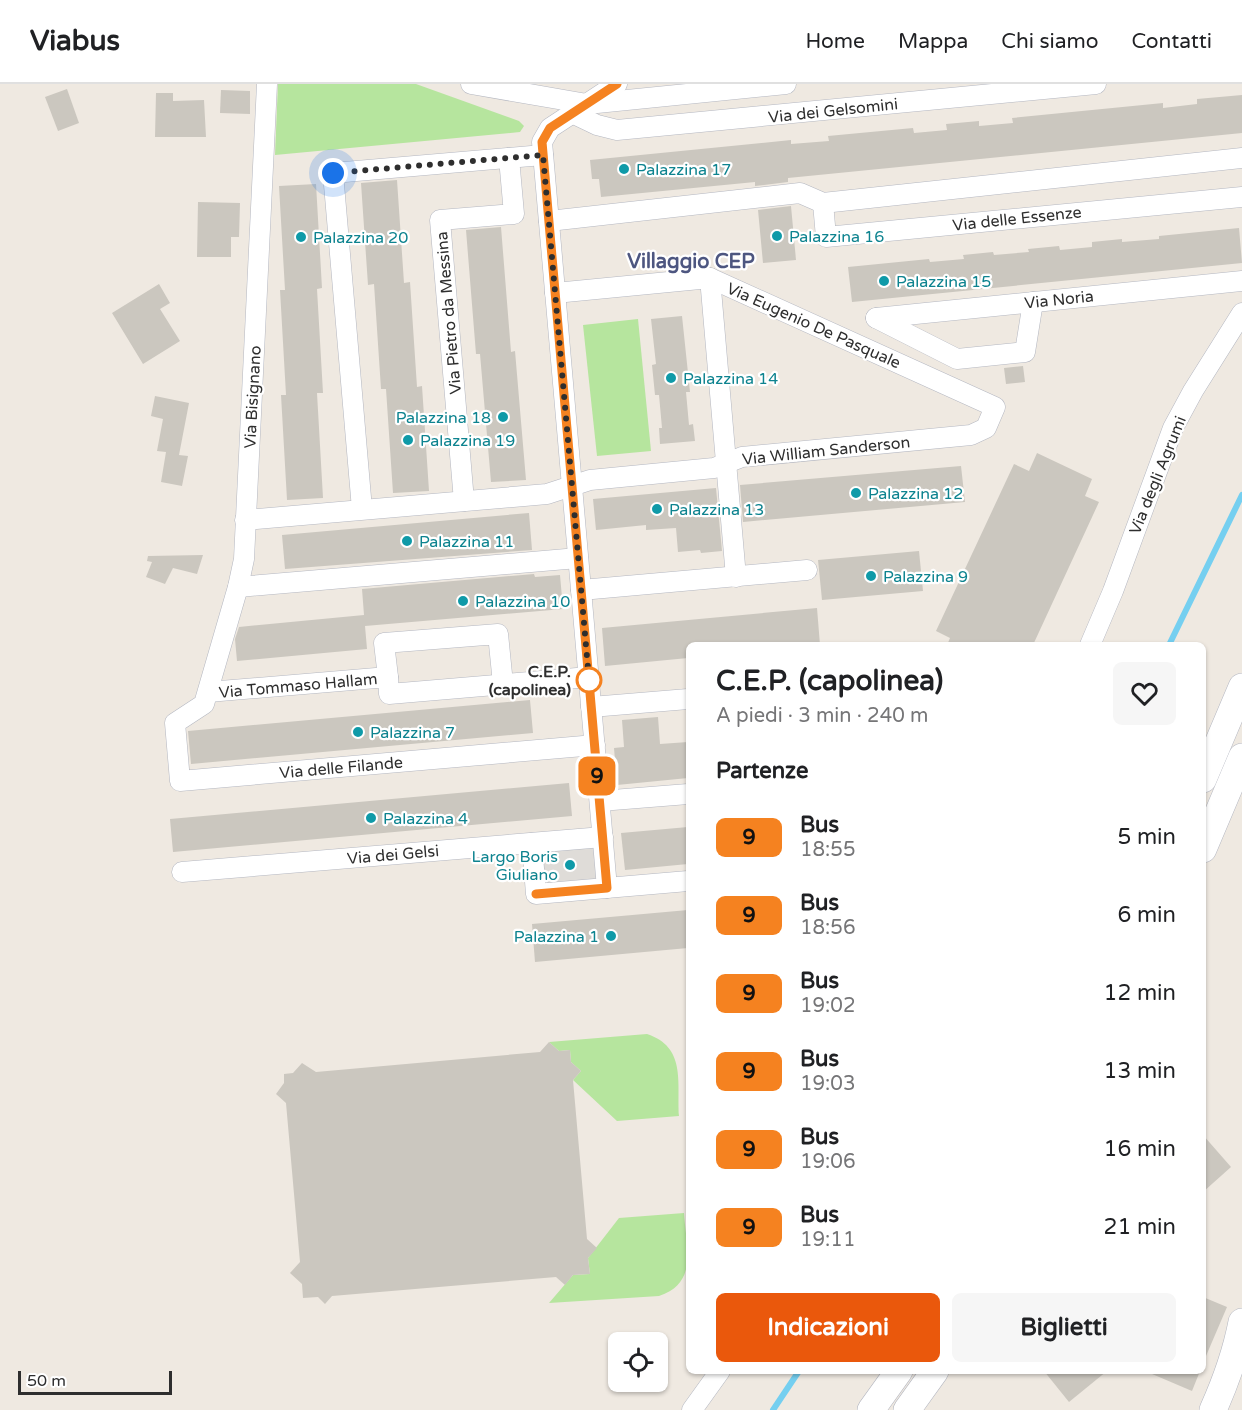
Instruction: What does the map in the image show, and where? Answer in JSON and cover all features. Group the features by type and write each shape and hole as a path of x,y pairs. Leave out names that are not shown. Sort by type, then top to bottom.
{"main road":[{"path":"1206,772 1242,687"},
{"path":"1206,842 1242,757"},
{"path":"1213,1410 1228,1373 1242,1322"},
{"path":"871,1410 897,1374"},
{"path":"907,1410 933,1374"}],"street":[{"name":"Via Bisignano","path":"206,698 238,587 243,559 267,84"},
{"name":"Via dei Gelsomini","path":"471,84 580,109 786,84"},
{"path":"607,888 542,142 544,134 550,128 617,84"},
{"name":"Via dei Gelsomini","path":"580,109 597,124 617,130 756,117 944,91 1096,84"},
{"path":"753,87 756,117"},
{"path":"362,509 333,173 543,155"},
{"name":"Via Pietro da Messina","path":"464,501 440,220 514,214 509,158"},
{"path":"549,220 800,193 823,202 1242,158"},
{"name":"Via delle Essenze","path":"823,202 826,237 1242,197"},
{"path":"710,278 736,577"},
{"name":"Via Eugenio De Pasquale","path":"555,293 710,278 995,407"},
{"name":"Via Noria","path":"1033,302 1025,352 957,359 876,318 1242,280"},
{"name":"Via degli Agrumi","path":"1091,642 1113,591 1173,428 1193,391 1242,313"},
{"name":"Via William Sanderson","path":"245,520 547,494 590,480 714,468 742,457 970,435 986,428 995,407"},
{"path":"238,587 578,558"},
{"path":"581,590 807,570"},
{"path":"388,677 384,643 498,634 502,684"},
{"name":"Via Tommaso Hallam","path":"206,698 388,677 389,694 589,676"},
{"name":"Via delle Filande","path":"206,698 175,723 180,781 595,745"},
{"path":"591,707 686,699"},
{"path":"600,801 686,794"},
{"name":"Via dei Gelsi","path":"182,872 603,837"},
{"path":"532,843 536,894 686,881"},
{"path":"692,1410 718,1374"}],"green space":[{"path":"278,84 416,84 519,121 524,126 520,132 275,155"},
{"path":"638,319 651,451 597,456 583,325"},
{"path":"647,1034 668,1047 674,1056 678,1078 679,1116 617,1121 573,1080 581,1071 571,1062 570,1050 559,1051 549,1042"},
{"path":"684,1213 686,1268 680,1282 672,1290 659,1296 549,1303 573,1275 590,1274 588,1258 619,1218"}],"shaded area":[{"name":"Largo Boris Giuliano","path":"603,837 607,888 536,894 532,843"}],"building":[{"path":"67,89 79,123 58,131 45,97"},
{"path":"221,90 250,91 250,114 220,113"},
{"path":"156,93 173,93 173,101 204,100 206,137 155,137"},
{"path":"1242,95 1242,133 788,178 788,182 755,186 755,182 601,197 599,179 592,179 590,160 791,140 791,144 829,141 828,136 913,128 914,133 947,130 946,124 979,121 979,126 1013,123 1012,118 1163,103 1163,108 1197,104 1197,99"},
{"path":"397,180 404,283 410,282 417,387 422,386 429,491 393,493 386,389 381,389 374,284 368,285 361,183"},
{"path":"316,184 322,288 317,289 323,393 317,393 323,498 287,500 281,395 286,395 280,290 285,290 279,186"},
{"path":"198,202 240,203 239,237 231,237 231,257 197,257"},
{"name":"Palazzina 16","path":"791,206 796,260 763,263 758,210"},
{"path":"501,227 511,352 515,351 526,480 491,482 480,354 476,354 466,230"},
{"path":"1239,228 1242,263 852,302 848,267 929,259 930,262 964,259 963,255 1029,252 1028,249 1059,246 1060,250 1092,247 1092,242 1159,239 1159,236"},
{"path":"159,284 170,303 160,309 180,341 143,364 112,313"},
{"name":"Palazzina 14","path":"682,316 690,392 686,392 689,425 693,424 695,441 660,444 659,428 662,428 659,395 655,395 652,365 656,364 651,319"},
{"path":"1023,366 1025,382 1006,384 1004,368"},
{"path":"155,396 189,403 179,455 188,456 182,486 161,482 166,452 157,451 163,419 151,416"},
{"path":"1037,453 1092,479 1085,496 1099,502 1034,642 948,642 950,638 936,631 1014,464 1029,471"},
{"name":"Palazzina 12","path":"961,466 965,502 743,522 740,485"},
{"name":"Palazzina 13","path":"716,488 722,551 678,552 676,528 646,530 646,525 596,530 593,499"},
{"name":"Palazzina 11","path":"529,513 532,550 285,569 282,535"},
{"name":"Palazzina 9","path":"919,551 923,591 822,600 818,560"},
{"path":"203,555 197,574 173,568 165,584 146,577 152,562 147,561 148,556"},
{"path":"534,574 535,577 560,575 563,609 365,626 367,649 237,661 235,639 239,627 364,615 362,589"},
{"path":"817,608 820,642 686,642 686,658 605,666 602,628"},
{"name":"Palazzina 7","path":"530,700 533,733 191,764 188,731"},
{"path":"658,717 660,744 686,742 686,778 617,785 614,748 624,747 622,720"},
{"name":"Palazzina 4","path":"569,783 572,816 173,852 170,819"},
{"path":"686,827 686,864 625,870 621,833"},
{"name":"Palazzina 1","path":"686,910 686,948 535,962 532,924"},
{"path":"549,1042 559,1051 570,1050 571,1062 581,1071 573,1080 587,1239 597,1248 588,1258 590,1274 573,1275 565,1285 556,1277 332,1296 325,1304 318,1297 303,1298 302,1284 290,1273 300,1262 286,1103 276,1094 284,1083 284,1074 293,1073 302,1063 316,1072 540,1052"},
{"path":"1206,1138 1231,1167 1206,1189"},
{"path":"1206,1298 1227,1307 1206,1356"},
{"path":"1046,1374 1103,1374 1069,1402"},
{"path":"1152,1374 1199,1374 1192,1391"}],"waterway":[{"path":"1170,642 1242,495"},
{"path":"773,1410 797,1374"}],"bus line":[{"name":"9","path":"536,894 607,888 542,142 544,134 550,128 617,84"}],"place":[{"name":"Palazzina 17","path":"624,169"},
{"name":"Palazzina 16","path":"777,236"},
{"name":"Palazzina 20","path":"301,237"},
{"name":"Palazzina 15","path":"884,281"},
{"name":"Palazzina 14","path":"671,378"},
{"name":"Palazzina 18","path":"503,417"},
{"name":"Palazzina 19","path":"408,440"},
{"name":"Palazzina 12","path":"856,493"},
{"name":"Palazzina 13","path":"657,509"},
{"name":"Palazzina 11","path":"407,541"},
{"name":"Palazzina 9","path":"871,576"},
{"name":"Palazzina 10","path":"463,601"},
{"name":"C.E.P. (capolinea)","path":"589,680"},
{"name":"Palazzina 7","path":"358,732"},
{"name":"Palazzina 4","path":"371,818"},
{"name":"Largo Boris Giuliano","path":"570,865"},
{"name":"Palazzina 1","path":"611,936"}],"district":[{"name":"Villaggio CEP","path":"691,261"}],"route":[{"path":"333,173 543,155 589,680"}]}
